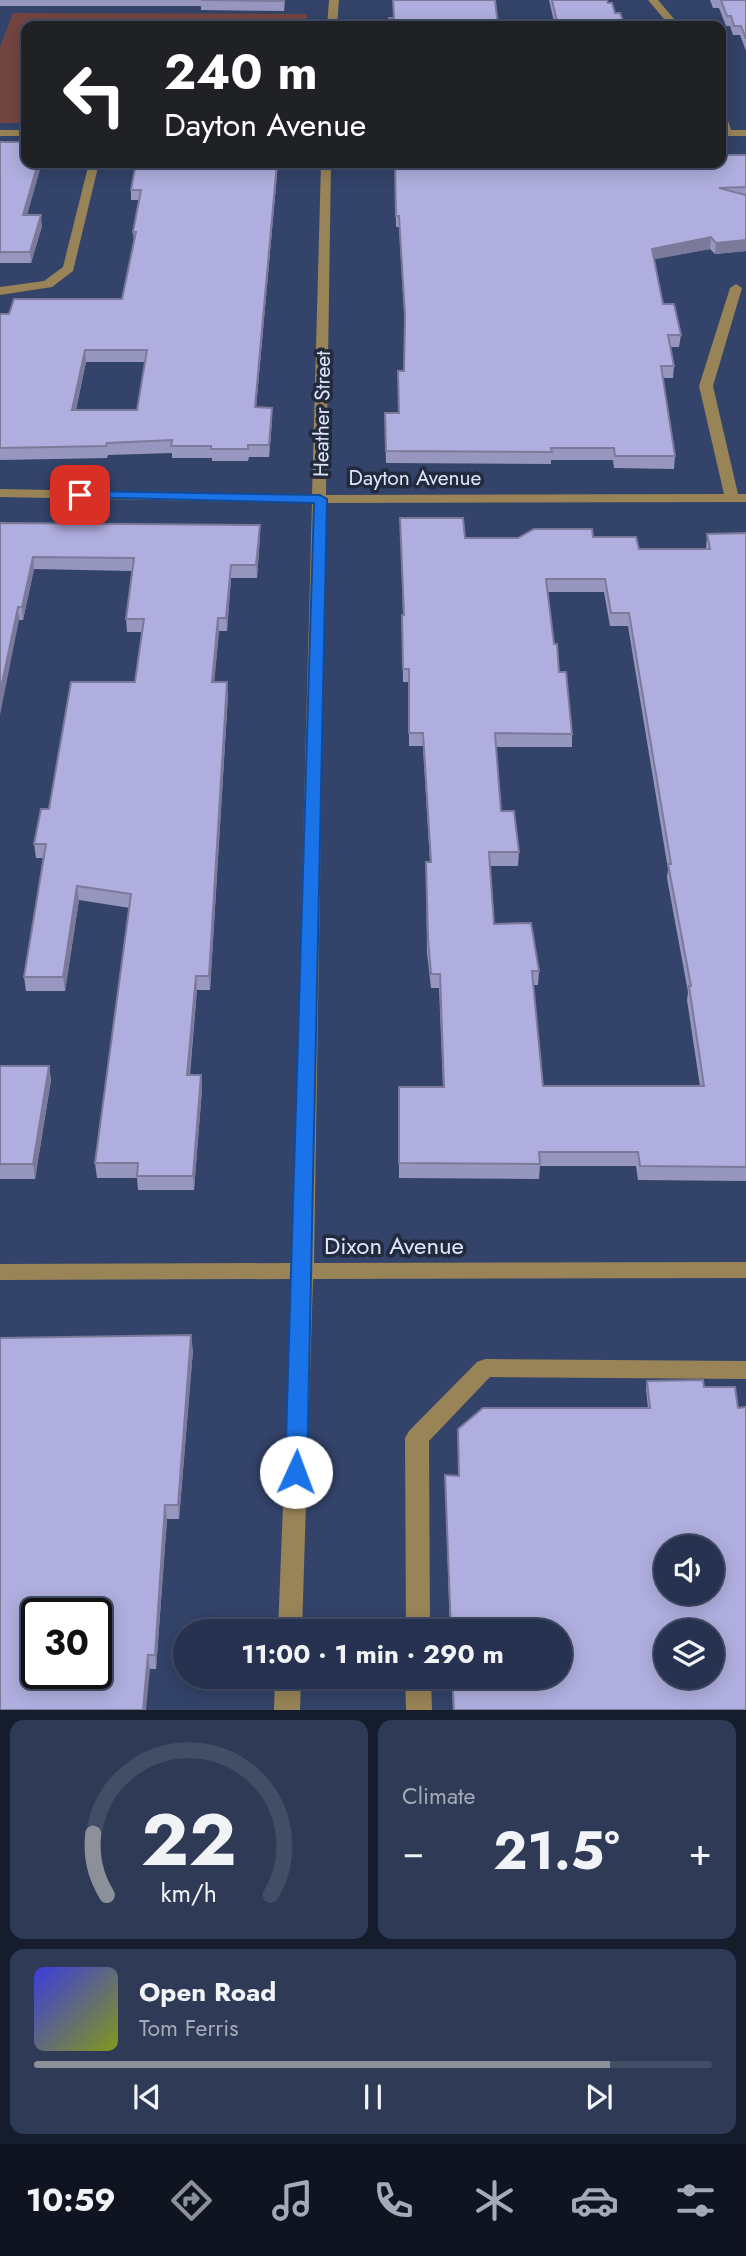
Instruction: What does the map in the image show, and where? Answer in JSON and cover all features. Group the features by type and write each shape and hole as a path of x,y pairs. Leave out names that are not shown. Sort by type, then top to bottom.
{"street":[{"path":"332,21 334,0"},
{"path":"653,0 671,21"},
{"path":"0,133 21,133"},
{"path":"726,133 746,133"},
{"path":"0,291 48,284 69,268 93,168"},
{"name":"Heather Street","path":"290,1619 302,1271 326,168"},
{"path":"736,288 706,386 739,498"},
{"name":"Dayton Avenue","path":"0,493 320,499 739,498"},
{"name":"Dixon Avenue","path":"0,1272 746,1270"},
{"path":"418,1619 417,1438 485,1368 746,1370"},
{"path":"287,1710 288,1689"},
{"path":"418,1689 419,1710"}],"shaded area":[{"path":"13,13 307,14 306,21 21,21 21,123 0,123 0,47"}],"building":[{"path":"201,0 284,0 284,1"},
{"path":"393,0 495,0 497,21 389,21 389,18 394,18"},
{"path":"552,0 607,0 612,3 615,13 620,13 623,21 557,21"},
{"path":"721,0 746,0 746,39 741,26 734,26 731,16 727,16"},
{"path":"0,142 21,142 21,168 37,168 23,215 41,215 30,252 0,252"},
{"path":"726,155 746,155 746,187 719,188 746,195 746,240 716,243 711,237 652,249 663,304 674,304 681,335 668,335 674,366 661,366 675,456 615,456 614,448 551,448 552,452 386,451 385,413 399,413 398,371 404,371 405,316 399,216 396,216 395,168 726,168"},
{"path":"135,168 277,168 255,407 272,408 269,445 248,445 248,449 211,449 211,446 171,446 172,440 107,443 106,446 0,448 0,314 9,314 14,299 122,299 136,232 133,232 141,190 131,190","holes":["85,350 147,350 137,410 72,410"]},
{"path":"400,518 463,518 465,538 518,538 534,529 592,529 593,537 636,537 639,549 710,549 707,534 746,533 746,1167 640,1166 638,1152 539,1152 540,1164 399,1163 399,1087 444,1087 440,974 431,974 428,938 426,862 431,862 423,733 409,733 409,669 403,669","holes":["546,579 605,579 611,613 629,613 671,864 668,864 691,986 704,1086 543,1086 532,971 539,971 531,923 494,924 489,852 519,852 514,811 501,811 495,733 572,734 566,672 559,672"]},
{"path":"0,523 260,525 256,565 231,565 226,618 218,618 212,682 227,682 209,976 196,976 187,1075 201,1075 193,1176 137,1176 138,1163 95,1163 131,894 77,886 63,977 24,977 46,844 34,844 41,809 49,809 71,682 135,682 144,619 126,619 134,558 33,557 22,607 18,607 0,693"},
{"path":"0,1066 49,1066 33,1164 0,1164"},
{"path":"191,1335 178,1505 165,1505 155,1655 148,1655 143,1710 0,1710 0,1338"},
{"path":"703,1380 704,1387 735,1387 738,1408 746,1407 746,1710 454,1710 453,1689 572,1689 572,1619 451,1619 445,1475 459,1476 458,1429 483,1408 650,1408 647,1381"}],"route":[{"path":"80,495 320,499 302,1314 296,1472"}]}
